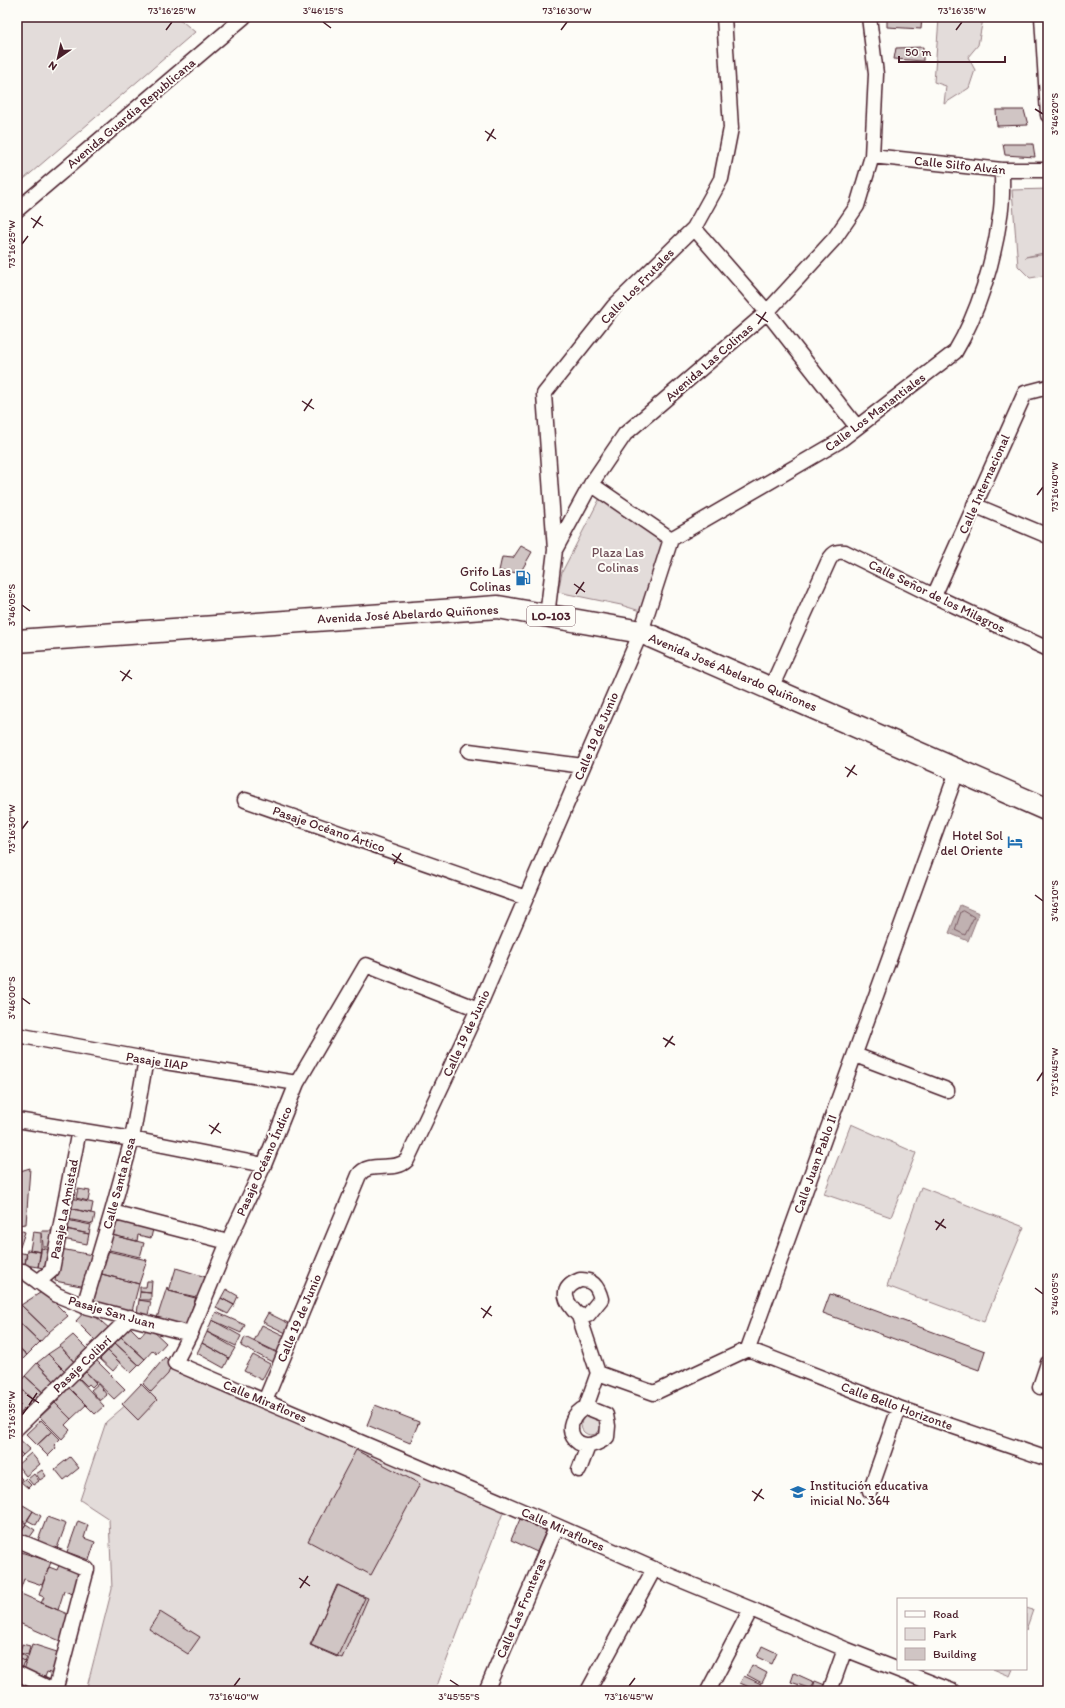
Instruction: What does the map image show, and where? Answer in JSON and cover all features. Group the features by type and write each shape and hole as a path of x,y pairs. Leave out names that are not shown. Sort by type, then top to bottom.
{"main road":[{"name":"Avenida José Abelardo Quiñones","path":"17,641 498,607 641,632 958,769 1048,810"}],"street":[{"name":"Avenida Guardia Republicana","path":"17,210 244,17"},
{"name":"Calle Los Frutales","path":"555,550 544,394 614,306 694,228 721,179 731,128 724,17"},
{"name":"Avenida Las Colinas","path":"547,616 555,550 591,484 625,434 767,312 835,238 857,206 872,156 876,74 869,17"},
{"path":"1042,17 1048,115"},
{"name":"Calle Silfo Alván","path":"872,156 1002,170 1048,170"},
{"name":"Calle Los Manantiales","path":"671,539 838,442 955,352 965,335 987,277 1000,216 1002,170"},
{"path":"694,228 767,312 857,427"},
{"name":"Calle Internacional","path":"934,596 1025,393 1048,387"},
{"path":"591,484 671,539 641,632"},
{"path":"974,505 1048,536"},
{"name":"Calle Señor de los Milagros","path":"771,688 829,560 833,554 838,551 845,552 934,596 1048,649"},
{"name":"Calle 19 de Junio","path":"265,1401 358,1175 366,1170 401,1165 407,1160 478,1009 641,632"},
{"path":"469,751 583,766"},
{"name":"Calle Juan Pablo II","path":"748,1349 958,769"},
{"name":"Pasaje Océano Ártico","path":"245,800 526,898"},
{"name":"Pasaje Océano Índico","path":"175,1362 190,1334 228,1242 264,1165 297,1083 366,965 478,1009"},
{"name":"Pasaje IIAP","path":"17,1036 146,1059 297,1083"},
{"path":"855,1055 947,1090"},
{"name":"Calle Santa Rosa","path":"84,1306 132,1139 146,1059"},
{"path":"17,1120 132,1139 264,1165"},
{"name":"Pasaje La Amistad","path":"38,1282 52,1270 80,1130"},
{"path":"112,1212 228,1242"},
{"name":"Pasaje San Juan","path":"17,1272 23,1271 57,1295 84,1306 190,1334"},
{"path":"579,1316 598,1373 586,1407 578,1411 572,1419 571,1427 573,1436 579,1443 588,1446 598,1444 607,1437 608,1426 606,1415 586,1407"},
{"name":"Pasaje Colibrí","path":"17,1428 130,1317"},
{"path":"598,1373 654,1393 748,1349"},
{"name":"Calle Bello Horizonte","path":"748,1349 900,1408 1048,1459"},
{"name":"Calle Miraflores","path":"175,1362 654,1569 897,1670"},
{"path":"1040,1386 1048,1364"},
{"path":"870,1491 900,1408"},
{"path":"579,1470 588,1446"},
{"name":"Calle Las Fronteras","path":"486,1691 557,1526"},
{"path":"17,1540 87,1569 55,1691 17,1673"},
{"path":"588,1691 654,1569"},
{"path":"708,1691 751,1608"},
{"path":"830,1691 845,1649"},
{"name":"Calle Miraflores","path":"898,1670 948,1690"}],"green space":[{"path":"17,17 177,17 195,32 17,185"},
{"path":"942,17 983,19 978,45 968,57 975,70 969,88 944,104 946,86 934,82 939,19"},
{"path":"1048,189 1048,252 1025,257 1048,254 1048,275 1030,278 1018,266 1012,190"},
{"name":"Plaza Las Colinas","path":"600,498 673,546 653,615 621,605 558,592 562,572"},
{"path":"851,1124 916,1153 891,1217 824,1194"},
{"path":"921,1187 1024,1227 984,1322 887,1286"},
{"path":"175,1363 509,1497 435,1691 86,1691 112,1589 109,1519 80,1500 106,1422"},
{"path":"587,1415 595,1415 601,1421 601,1429 595,1435 587,1435 581,1429 581,1421"},
{"path":"1027,1608 1033,1610 1027,1627"},
{"path":"995,1670 1013,1670 1010,1676"}],"water":[{"path":"960,905 979,913 968,941 949,933"}],"building":[{"path":"887,17 922,17 921,29 887,27"},
{"path":"923,47 923,61 894,59 896,48"},
{"path":"996,110 1024,110 1028,125 997,126"},
{"path":"1003,144 1033,144 1035,157 1005,155"},
{"path":"521,546 532,552 520,573 499,571 502,557 513,558"},
{"path":"30,1168 26,1224 17,1225 17,1172"},
{"path":"78,1189 90,1191 88,1201 76,1198"},
{"path":"71,1198 93,1203 91,1213 69,1208"},
{"path":"69,1208 95,1214 93,1224 67,1219"},
{"path":"67,1220 91,1225 89,1234 66,1229"},
{"path":"116,1220 153,1229 151,1238 138,1235 137,1241 112,1235"},
{"path":"17,1229 25,1232 20,1247 17,1246"},
{"path":"66,1229 89,1234 87,1244 63,1239"},
{"path":"42,1231 56,1231 52,1247 43,1247"},
{"path":"33,1232 41,1233 41,1252 30,1250"},
{"path":"112,1235 144,1243 140,1257 109,1250"},
{"path":"41,1248 51,1250 48,1269 38,1267"},
{"path":"61,1249 92,1255 86,1287 55,1281"},
{"path":"27,1250 41,1252 38,1267 25,1265"},
{"path":"103,1250 147,1260 139,1284 98,1273"},
{"path":"17,1252 27,1254 24,1269 17,1268"},
{"path":"176,1268 206,1277 199,1299 169,1291"},
{"path":"98,1273 139,1284 131,1315 90,1305"},
{"path":"147,1281 152,1281 151,1293 140,1292 140,1287 146,1287"},
{"path":"167,1287 169,1291 196,1297 186,1327 157,1318"},
{"path":"226,1289 238,1296 234,1305 221,1298"},
{"path":"43,1291 68,1316 49,1332 21,1305"},
{"path":"140,1292 151,1293 151,1300 139,1300"},
{"path":"830,1294 985,1351 979,1370 823,1313"},
{"path":"221,1298 234,1305 228,1314 216,1308"},
{"path":"139,1300 151,1302 148,1315 137,1313"},
{"path":"21,1305 49,1332 40,1342 17,1320 17,1310"},
{"path":"87,1309 110,1329 98,1343 76,1321"},
{"path":"216,1312 245,1325 241,1333 212,1320"},
{"path":"268,1313 290,1324 286,1333 263,1322"},
{"path":"17,1320 40,1342 27,1355 17,1346"},
{"path":"212,1320 241,1336 236,1346 207,1332"},
{"path":"262,1325 285,1336 277,1352 254,1341"},
{"path":"130,1327 140,1337 149,1327 166,1343 156,1354 153,1350 145,1359 121,1337"},
{"path":"207,1332 235,1348 229,1358 202,1343"},
{"path":"73,1335 88,1350 75,1363 60,1346"},
{"path":"121,1337 145,1359 139,1365 115,1343"},
{"path":"245,1337 283,1356 278,1365 241,1346"},
{"path":"115,1343 139,1365 131,1373 108,1351"},
{"path":"202,1343 229,1358 224,1368 197,1353"},
{"path":"17,1346 27,1355 19,1363 17,1361"},
{"path":"60,1346 75,1363 66,1372 48,1354"},
{"path":"108,1351 120,1363 113,1371 100,1359"},
{"path":"48,1354 66,1372 56,1383 37,1363"},
{"path":"253,1355 270,1364 262,1380 244,1371"},
{"path":"165,1357 172,1364 168,1374 151,1392 143,1384"},
{"path":"96,1360 125,1389 114,1399 85,1371"},
{"path":"37,1363 56,1383 46,1395 25,1376"},
{"path":"86,1372 96,1383 92,1387 89,1384 87,1386 79,1378"},
{"path":"25,1376 46,1395 37,1405 18,1385"},
{"path":"78,1378 104,1406 95,1414 69,1388"},
{"path":"17,1384 37,1405 27,1412 17,1402"},
{"path":"98,1384 107,1395 100,1401 91,1390"},
{"path":"141,1384 157,1400 138,1420 122,1404"},
{"path":"69,1388 86,1405 71,1419 55,1403"},
{"path":"17,1402 27,1412 17,1422"},
{"path":"55,1403 71,1419 65,1425 70,1430 62,1439 40,1417"},
{"path":"375,1405 419,1422 410,1443 367,1425"},
{"path":"41,1420 52,1431 37,1445 26,1434"},
{"path":"52,1431 60,1439 54,1445 56,1448 48,1456 37,1445"},
{"path":"17,1437 30,1449 23,1455 17,1449"},
{"path":"17,1449 23,1455 17,1461"},
{"path":"356,1450 420,1484 371,1575 308,1541"},
{"path":"31,1453 40,1464 26,1476 17,1465"},
{"path":"70,1457 79,1468 64,1480 55,1469"},
{"path":"42,1470 46,1476 40,1480 36,1474"},
{"path":"17,1474 22,1479 17,1485"},
{"path":"34,1474 39,1481 33,1485 28,1479"},
{"path":"25,1479 31,1485 28,1488 21,1482"},
{"path":"17,1492 21,1495 17,1500"},
{"path":"23,1505 33,1511 26,1523 19,1519 20,1513 18,1512"},
{"path":"33,1511 41,1516 36,1525 27,1520"},
{"path":"47,1517 66,1524 56,1551 37,1543"},
{"path":"18,1518 26,1524 17,1537 17,1519"},
{"path":"520,1519 546,1531 537,1552 511,1540"},
{"path":"78,1521 88,1525 84,1538 95,1542 89,1560 67,1552"},
{"path":"26,1524 35,1530 27,1541 18,1535"},
{"path":"21,1552 51,1562 42,1585 24,1579 20,1590 17,1589 17,1563"},
{"path":"60,1563 85,1572 76,1595 64,1591 58,1610 41,1603 44,1597 39,1595 49,1567 57,1570"},
{"path":"337,1585 368,1598 342,1658 311,1645"},
{"path":"338,1585 365,1598 337,1657 310,1645"},
{"path":"19,1593 72,1616 67,1644 17,1622 17,1598"},
{"path":"160,1612 200,1637 188,1654 149,1629"},
{"path":"22,1644 30,1646 28,1655 20,1653"},
{"path":"32,1644 60,1653 53,1674 47,1672 45,1677 24,1670"},
{"path":"762,1646 777,1653 772,1664 757,1657"},
{"path":"19,1653 27,1657 25,1661 17,1658"},
{"path":"17,1658 25,1661 22,1669 17,1667"},
{"path":"752,1665 767,1673 762,1683 747,1675"},
{"path":"794,1673 814,1682 811,1689 791,1682"},
{"path":"744,1676 761,1684 758,1691 740,1683"},
{"path":"17,1680 20,1681 18,1691 17,1691"},
{"path":"815,1681 825,1685 823,1691 812,1691"},
{"path":"798,1687 809,1691 796,1691"}],"place":[{"name":"Grifo Las Colinas","path":"523,578"},
{"name":"Hotel Sol del Oriente","path":"1015,842"},
{"name":"Institución educativa inicial No. 364","path":"798,1492"}]}
